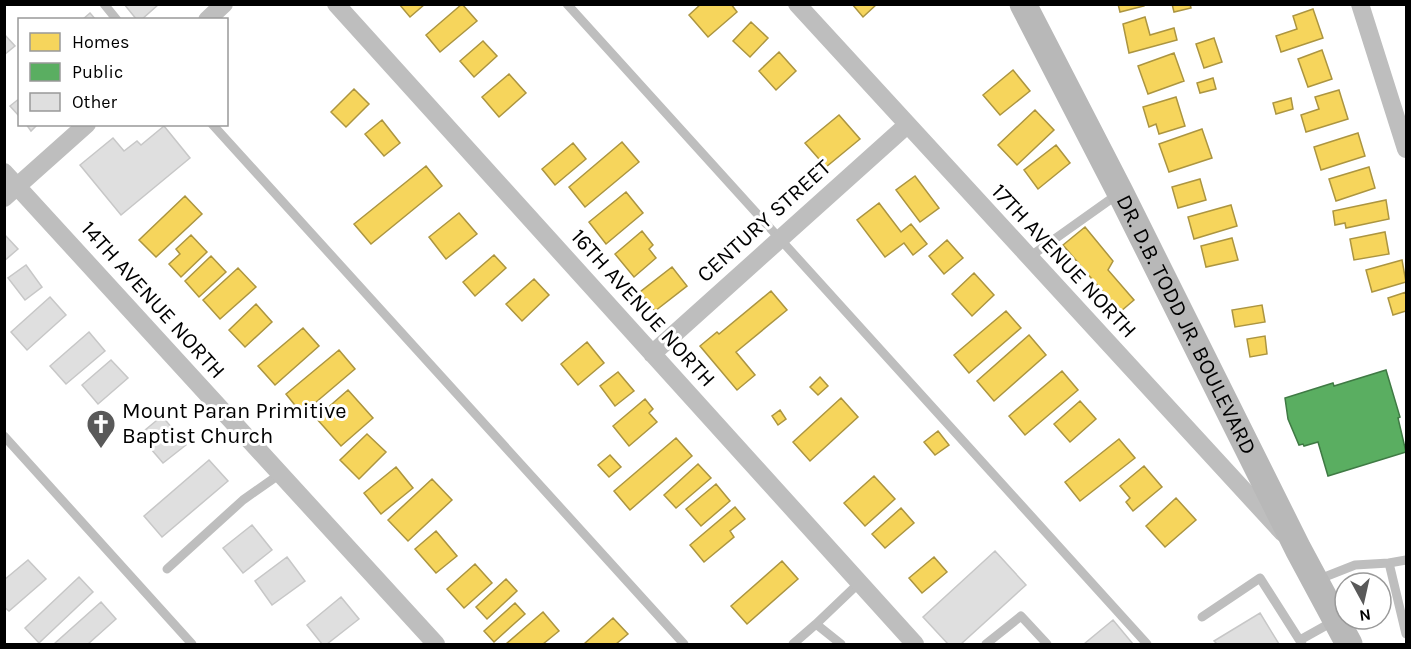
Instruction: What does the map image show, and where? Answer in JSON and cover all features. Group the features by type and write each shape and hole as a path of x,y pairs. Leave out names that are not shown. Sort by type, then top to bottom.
{"main road":[{"name":"DR. D.B. TODD JR. BOULEVARD","path":"1023,4 1333,614"},
{"name":"DR. D.B. TODD JR. BOULEVARD","path":"1342,631 1349,645"}],"street":[{"path":"209,18 224,4"},
{"name":"16TH AVENUE NORTH","path":"336,4 915,645"},
{"name":"17TH AVENUE NORTH","path":"797,4 1028,258 1298,549"},
{"path":"1360,4 1407,149"},
{"name":"CENTURY STREET","path":"652,354 907,125"},
{"path":"11,192 85,126"},
{"name":"14TH AVENUE NORTH","path":"4,172 11,192 280,474 436,645"}],"lane":[{"path":"104,4 115,18"},
{"path":"567,4 1147,645"},
{"path":"214,126 684,645"},
{"path":"1028,258 1120,192"},
{"path":"4,435 192,645"},
{"path":"167,569 243,500 280,474"},
{"path":"1315,581 1355,565 1407,560"},
{"path":"1389,563 1407,634"},
{"path":"1202,616 1260,578 1301,643 1333,622"},
{"path":"793,645 859,583"},
{"path":"986,645 1021,616 1047,645"},
{"path":"816,624 841,645"}],"building: Homes":[{"path":"399,4 425,4 410,17"},
{"path":"462,4 477,21 440,52 426,35"},
{"path":"701,4 731,4 737,12 708,37 689,15"},
{"path":"852,4 877,4 863,17"},
{"path":"1118,4 1144,4 1144,6 1120,12"},
{"path":"1172,4 1190,4 1191,8 1174,12"},
{"path":"1313,9 1323,38 1281,52 1276,36 1297,29 1293,16"},
{"path":"1145,17 1150,35 1174,28 1177,40 1129,53 1123,24"},
{"path":"751,22 768,38 750,57 733,41"},
{"path":"1214,38 1222,62 1204,68 1196,44"},
{"path":"483,41 497,56 474,77 460,61"},
{"path":"1322,50 1332,79 1308,87 1298,59"},
{"path":"779,52 796,71 776,90 759,71"},
{"path":"1174,53 1184,81 1148,94 1138,66"},
{"path":"1013,70 1030,91 1000,115 983,95"},
{"path":"509,74 526,93 499,117 482,97"},
{"path":"1213,78 1216,89 1200,93 1197,83"},
{"path":"354,89 369,104 346,127 331,112"},
{"path":"1339,90 1348,119 1306,132 1301,115 1319,109 1315,97"},
{"path":"1176,97 1185,126 1159,134 1156,124 1149,127 1143,107"},
{"path":"1291,98 1293,109 1276,114 1273,103"},
{"path":"1035,110 1054,130 1017,165 998,145"},
{"path":"839,115 860,139 826,167 805,143"},
{"path":"382,120 400,143 384,156 365,134"},
{"path":"1202,129 1212,158 1169,172 1159,144"},
{"path":"1358,133 1365,156 1321,170 1314,147"},
{"path":"622,142 639,162 585,207 569,187"},
{"path":"573,143 586,159 555,185 542,169"},
{"path":"1056,145 1070,163 1038,189 1024,170"},
{"path":"426,166 442,186 371,244 354,224"},
{"path":"1369,167 1375,188 1336,201 1329,179"},
{"path":"915,176 939,208 920,222 896,190"},
{"path":"1200,179 1206,200 1178,208 1172,187"},
{"path":"626,192 643,213 606,244 589,222"},
{"path":"185,196 202,214 156,257 139,240"},
{"path":"1386,200 1389,219 1346,228 1345,223 1335,225 1333,211"},
{"path":"879,203 901,232 911,224 927,244 913,255 904,243 885,257 857,220"},
{"path":"1231,205 1237,226 1194,239 1188,217"},
{"path":"459,213 477,234 446,259 429,237"},
{"path":"1085,227 1113,261 1108,270 1134,300 1120,312 1063,245"},
{"path":"642,231 653,245 649,249 656,258 634,277 615,254"},
{"path":"1385,232 1389,254 1354,260 1350,239"},
{"path":"191,235 207,252 181,277 169,264 180,254 176,249"},
{"path":"1232,238 1238,260 1206,267 1201,246"},
{"path":"947,240 963,258 944,274 929,256"},
{"path":"494,255 506,268 475,296 463,282"},
{"path":"211,256 226,272 199,297 185,281"},
{"path":"1402,260 1406,282 1372,292 1366,270"},
{"path":"672,267 687,286 655,311 640,292"},
{"path":"238,268 256,287 220,319 203,300"},
{"path":"974,273 994,295 972,316 952,294"},
{"path":"534,279 549,295 522,321 506,304"},
{"path":"771,291 787,310 736,352 755,375 737,390 700,346 717,332 719,334"},
{"path":"1406,292 1406,311 1393,315 1388,298"},
{"path":"256,304 272,322 245,347 229,330"},
{"path":"1262,305 1265,322 1235,327 1232,310"},
{"path":"1006,311 1021,328 969,373 954,355"},
{"path":"303,328 319,346 275,385 258,366"},
{"path":"1029,335 1046,355 994,401 977,381"},
{"path":"1265,336 1267,354 1250,357 1247,339"},
{"path":"587,342 604,363 578,385 561,364"},
{"path":"339,350 355,369 302,414 286,394"},
{"path":"1062,371 1078,390 1025,435 1009,416"},
{"path":"618,372 634,391 615,406 600,386"},
{"path":"820,377 828,386 818,395 810,387"},
{"path":"348,390 373,418 341,446 316,418"},
{"path":"841,398 858,417 810,461 793,442"},
{"path":"645,399 653,409 649,413 657,422 629,446 613,426"},
{"path":"1080,401 1096,419 1070,442 1054,424"},
{"path":"780,410 786,419 778,425 772,416"},
{"path":"938,431 949,445 935,455 924,442"},
{"path":"367,434 386,452 359,479 340,460"},
{"path":"676,438 692,456 630,510 614,491"},
{"path":"1119,439 1135,458 1080,501 1065,482"},
{"path":"610,455 621,467 609,477 598,465"},
{"path":"698,464 711,478 676,508 664,495"},
{"path":"1144,466 1162,487 1133,511 1126,502 1130,498 1120,486"},
{"path":"396,467 413,488 381,514 364,493"},
{"path":"874,476 895,499 865,526 844,503"},
{"path":"432,479 452,500 408,541 388,520"},
{"path":"716,484 730,501 701,526 686,509"},
{"path":"1176,498 1196,520 1165,547 1146,526"},
{"path":"735,507 745,519 730,531 734,537 704,562 690,545"},
{"path":"901,508 914,523 885,548 872,534"},
{"path":"436,531 457,556 436,573 415,549"},
{"path":"934,557 947,572 922,593 909,578"},
{"path":"782,561 798,579 747,624 731,606"},
{"path":"475,564 492,583 464,608 447,589"},
{"path":"506,579 517,591 487,619 476,607"},
{"path":"515,603 525,614 494,642 484,631"},
{"path":"543,612 559,631 543,644 506,644"},
{"path":"613,618 628,634 616,644 584,644"}],"building: Public":[{"path":"1386,370 1400,417 1398,418 1406,452 1328,476 1318,442 1299,445 1288,419 1285,398"}],"building: Other":[{"path":"124,4 159,4 143,18 135,18"},
{"path":"90,13 94,18 84,18"},
{"path":"4,34 15,46 4,55"},
{"path":"18,100 18,115 10,106"},
{"path":"164,126 190,158 121,215 80,165 113,138 124,151 137,141 141,145"},
{"path":"4,234 18,249 4,261"},
{"path":"26,265 42,287 25,300 8,278"},
{"path":"50,297 66,315 27,350 11,332"},
{"path":"89,332 105,351 66,384 50,366"},
{"path":"111,360 128,378 98,404 82,385"},
{"path":"162,416 186,445 163,463 139,435"},
{"path":"209,460 228,481 162,537 144,516"},
{"path":"252,525 272,550 243,573 223,548"},
{"path":"995,551 1026,585 961,644 948,644 923,617"},
{"path":"287,557 305,581 272,605 255,581"},
{"path":"28,560 46,579 9,611 4,607 4,580"},
{"path":"79,577 93,592 39,643 25,628"},
{"path":"341,597 359,619 327,644 322,644 307,625"},
{"path":"101,602 116,619 88,644 54,644"},
{"path":"1260,613 1279,644 1217,644 1214,641"},
{"path":"1113,620 1133,644 1084,644"}],"place":[{"name":"Mount Paran Primitive Baptist Church","path":"101,450"}]}
